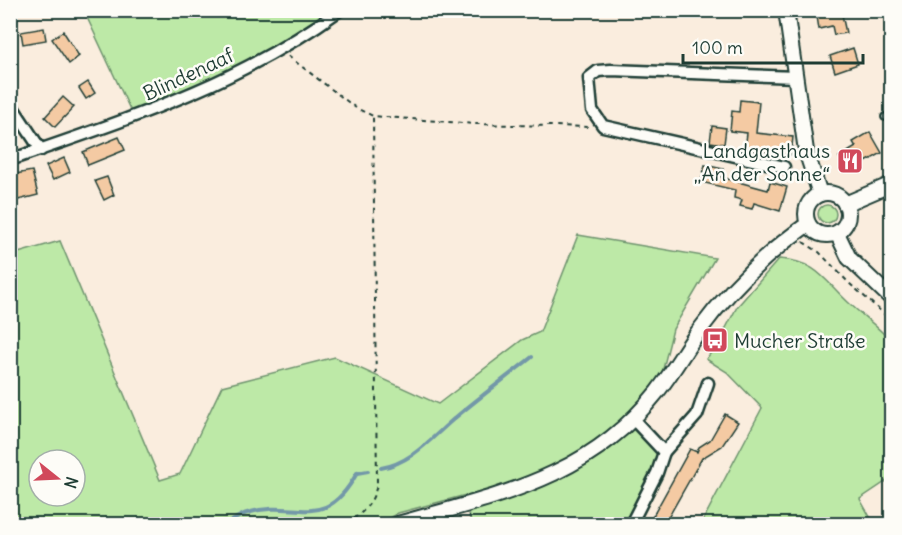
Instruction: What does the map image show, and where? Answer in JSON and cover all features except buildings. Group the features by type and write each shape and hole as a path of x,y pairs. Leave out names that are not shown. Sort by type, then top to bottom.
{"main road":[{"path":"786,10 806,151 820,194"},
{"path":"845,204 891,184"},
{"path":"820,194 834,195 845,204 846,221 837,233 825,235 815,232 808,224 806,218 808,203 820,194"},
{"path":"398,525 503,495 555,475 595,450 657,393 726,297 753,268 808,224"},
{"path":"837,233 849,258 891,299"}],"street":[{"name":"Blindenaaf","path":"10,160 164,106 281,51 340,10"},
{"path":"784,167 603,126 592,110 589,78 598,72 796,77"},
{"path":"10,103 41,150"},
{"path":"631,525 657,473 664,452 697,415 708,383"},
{"path":"632,418 664,452"}],"path":[{"path":"281,51 356,108 373,116 394,120 573,128 588,128 599,120"},
{"path":"346,525 365,512 374,499 377,485 373,116"},
{"path":"796,233 806,246 819,252 891,321"}],"green space":[{"path":"84,11 340,11 310,33 134,118"},
{"path":"827,205 833,208 836,214 833,220 827,223 821,220 818,214 821,208"},
{"path":"578,235 715,258 673,329 657,393 633,417 664,452 631,524 471,524 466,495 398,513 378,524 11,524 11,255 60,241 160,480 180,474 222,386 335,357 438,404 522,340 540,332"},
{"path":"779,259 802,263 819,273 891,341 891,478 860,499 874,524 701,524 762,408 727,372 706,359 717,345 737,307"}],"waterway":[{"path":"381,468 412,455 465,409 532,357"},
{"path":"226,524 244,514 265,509 320,509 345,492 357,473 368,471"}],"place":[{"name":"Landgasthaus „An der Sonne“","path":"850,161"},
{"name":"Mucher Straße","path":"715,340"}]}
